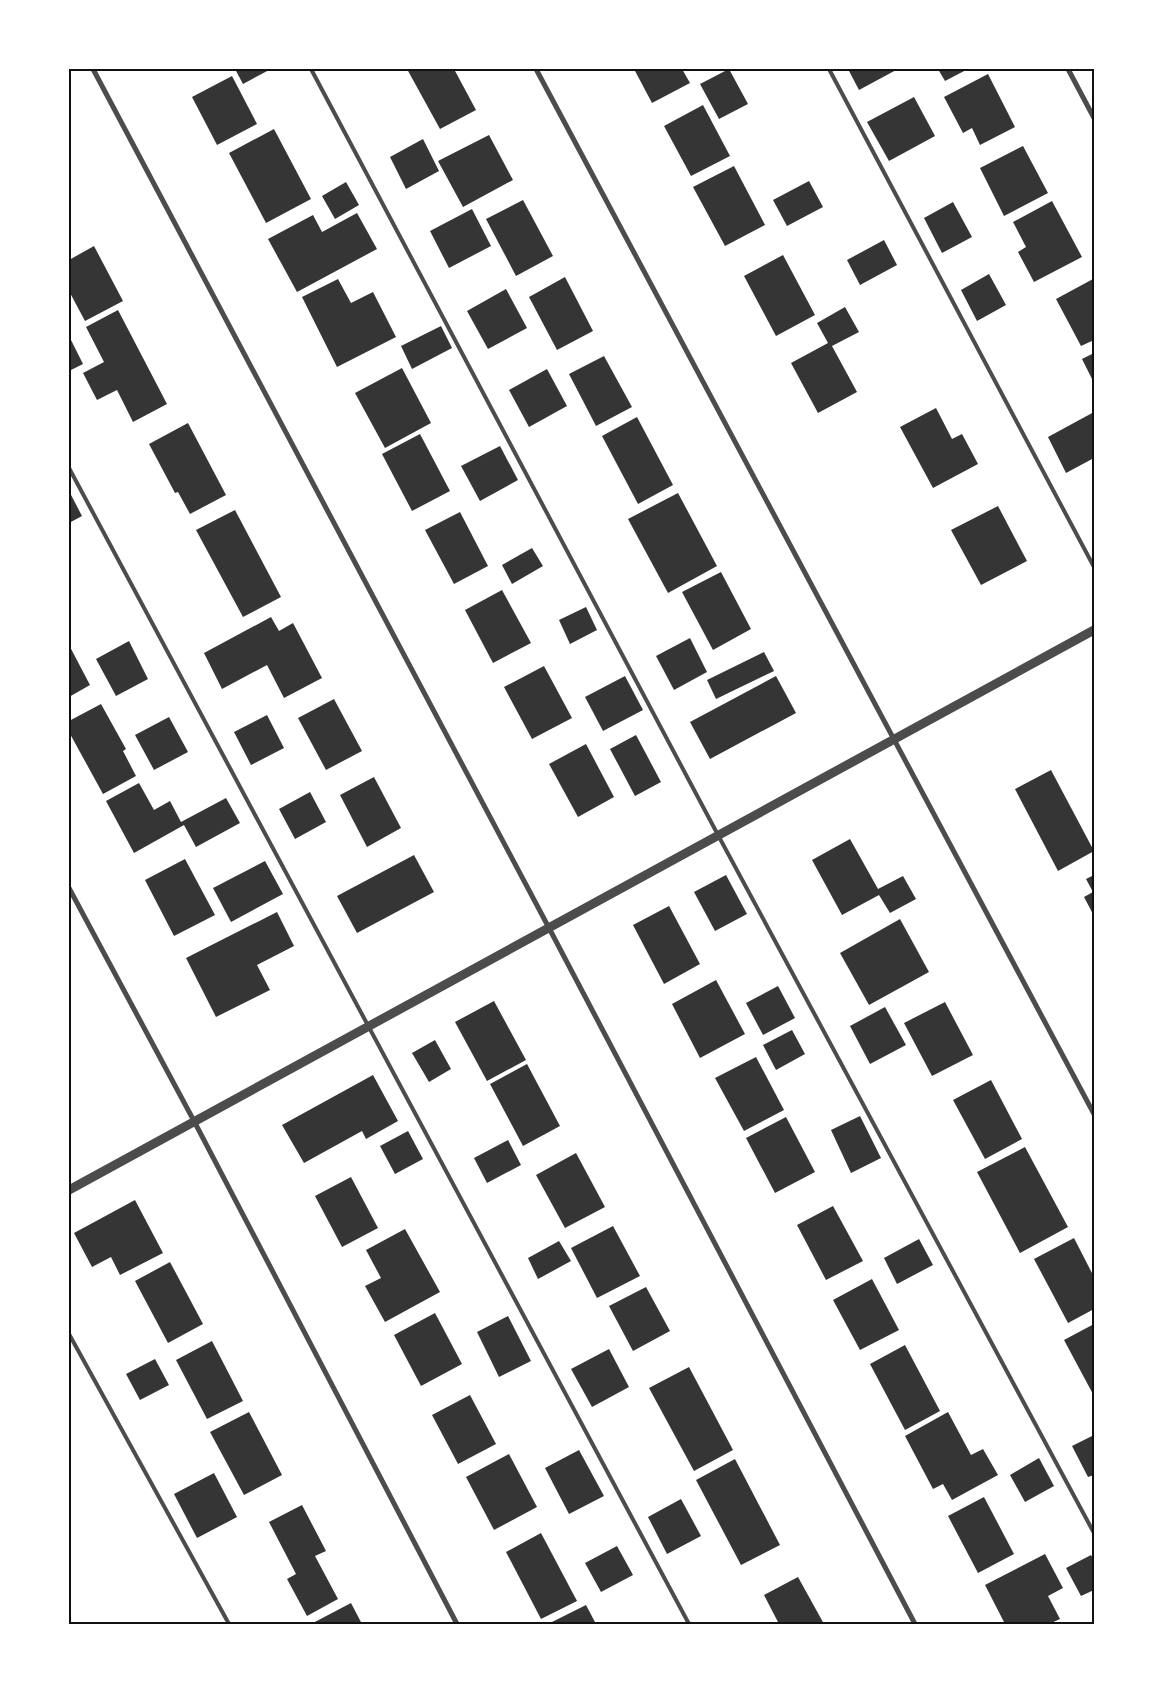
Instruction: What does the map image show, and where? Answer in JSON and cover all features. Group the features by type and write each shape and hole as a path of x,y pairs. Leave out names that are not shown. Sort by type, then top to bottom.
{"street":[{"path":"93,69 550,928 915,1624"},
{"path":"536,69 895,738 1094,1114"},
{"path":"1068,69 1094,118"},
{"path":"69,1190 1094,630"},
{"path":"69,888 194,1121 457,1624"}],"lane":[{"path":"311,69 718,835 1094,1533"},
{"path":"829,69 1094,567"},
{"path":"69,468 689,1624"},
{"path":"69,1334 229,1624"}],"building":[{"path":"235,69 271,69 243,84"},
{"path":"407,69 454,69 476,110 440,129"},
{"path":"634,69 682,69 690,83 652,103"},
{"path":"729,69 748,104 719,119 700,84"},
{"path":"848,69 898,69 859,90"},
{"path":"938,69 968,69 945,81"},
{"path":"988,74 1015,127 980,145 972,128 963,133 944,97"},
{"path":"232,76 257,124 217,145 192,97"},
{"path":"914,97 935,136 889,161 867,122"},
{"path":"703,105 730,156 691,176 664,126"},
{"path":"274,129 311,199 266,223 229,153"},
{"path":"489,135 513,180 463,207 438,161"},
{"path":"423,139 439,171 406,189 390,157"},
{"path":"1023,146 1048,193 1004,216 980,168"},
{"path":"734,166 765,225 725,246 693,187"},
{"path":"809,181 823,207 787,226 773,200"},
{"path":"346,182 359,205 335,219 322,196"},
{"path":"523,200 553,256 516,276 486,219"},
{"path":"1052,201 1082,257 1034,282 1018,252 1026,247 1013,222"},
{"path":"953,202 972,237 942,253 924,218"},
{"path":"472,209 491,246 449,268 430,231"},
{"path":"357,213 377,249 297,292 268,239 313,215 322,232"},
{"path":"884,240 897,265 860,285 847,260"},
{"path":"94,246 123,301 85,321 69,291 69,260"},
{"path":"783,255 815,315 776,336 744,276"},
{"path":"989,274 1006,305 977,321 961,290"},
{"path":"565,277 593,331 557,350 529,297"},
{"path":"338,279 351,303 373,292 396,337 337,367 302,297"},
{"path":"1093,279 1094,340 1081,346 1056,299"},
{"path":"506,289 527,328 488,349 467,311"},
{"path":"845,307 859,332 832,346 857,392 818,413 791,363 828,343 817,323"},
{"path":"118,310 167,404 133,422 117,390 97,400 83,373 104,362 86,327"},
{"path":"441,326 452,348 412,369 401,346"},
{"path":"69,336 83,364 69,371"},
{"path":"1094,353 1094,383 1082,359"},
{"path":"604,356 632,407 596,426 569,374"},
{"path":"402,368 431,423 385,448 355,393"},
{"path":"547,369 567,406 529,427 509,390"},
{"path":"936,408 952,439 962,434 978,464 933,488 900,427"},
{"path":"1094,412 1094,458 1066,473 1048,437"},
{"path":"637,417 673,485 638,504 602,436"},
{"path":"188,423 226,495 190,514 178,492 175,493 149,444"},
{"path":"420,434 450,491 412,511 382,454"},
{"path":"500,446 518,480 480,501 461,466"},
{"path":"69,491 82,516 69,523"},
{"path":"678,493 717,566 668,593 628,519"},
{"path":"998,506 1027,561 981,585 951,530"},
{"path":"235,510 281,597 243,617 196,530"},
{"path":"460,512 488,566 454,584 425,530"},
{"path":"532,548 543,566 512,584 502,565"},
{"path":"721,572 751,629 713,650 682,592"},
{"path":"502,590 531,643 493,663 465,610"},
{"path":"586,607 597,630 570,644 559,620"},
{"path":"271,617 279,631 293,623 322,678 284,698 267,665 222,689 204,653"},
{"path":"690,638 707,672 674,690 656,656"},
{"path":"129,641 148,679 116,696 96,659"},
{"path":"69,645 90,685 69,697"},
{"path":"764,652 774,671 716,699 707,680"},
{"path":"544,666 572,718 532,739 504,687"},
{"path":"625,676 643,710 603,731 585,697"},
{"path":"776,676 796,713 710,759 690,722"},
{"path":"334,699 362,751 326,770 298,718"},
{"path":"101,704 126,749 123,751 136,776 103,794 69,732 69,721"},
{"path":"267,715 284,748 251,765 234,732"},
{"path":"169,717 188,752 154,770 135,735"},
{"path":"636,735 661,782 635,796 610,749"},
{"path":"586,744 614,797 578,817 549,764"},
{"path":"1051,770 1094,851 1058,871 1015,789"},
{"path":"374,777 401,828 367,847 340,795"},
{"path":"139,783 154,810 170,801 181,822 226,798 240,823 196,847 184,825 134,853 106,801"},
{"path":"310,792 326,822 295,839 279,809"},
{"path":"850,839 878,889 903,876 916,899 890,913 879,895 842,915 812,860"},
{"path":"414,855 434,892 357,933 337,896"},
{"path":"185,859 215,915 174,936 145,880"},
{"path":"265,861 283,894 231,922 213,888"},
{"path":"726,875 747,914 715,931 694,892"},
{"path":"1094,875 1094,916 1084,897 1093,892 1086,879"},
{"path":"669,906 700,964 664,984 633,925"},
{"path":"277,912 294,946 257,965 270,990 216,1017 186,958"},
{"path":"900,919 929,972 869,1005 840,953"},
{"path":"716,980 745,1034 700,1058 672,1004"},
{"path":"778,986 795,1018 763,1035 746,1003"},
{"path":"494,1001 526,1060 487,1081 455,1022"},
{"path":"945,1002 973,1055 932,1076 904,1023"},
{"path":"885,1007 906,1045 870,1064 850,1026"},
{"path":"792,1030 805,1054 776,1070 763,1045"},
{"path":"435,1040 451,1069 429,1082 412,1053"},
{"path":"756,1057 784,1110 744,1131 715,1078"},
{"path":"527,1064 560,1126 523,1146 490,1084"},
{"path":"373,1075 398,1121 366,1139 362,1131 304,1163 282,1125"},
{"path":"991,1080 1022,1139 985,1159 953,1100"},
{"path":"860,1116 881,1158 851,1173 831,1130"},
{"path":"786,1117 815,1172 775,1193 746,1138"},
{"path":"408,1131 423,1159 395,1174 380,1146"},
{"path":"508,1140 521,1165 487,1183 474,1158"},
{"path":"1025,1147 1068,1227 1020,1253 977,1172"},
{"path":"576,1153 605,1207 565,1228 536,1175"},
{"path":"351,1177 378,1228 342,1247 315,1196"},
{"path":"135,1200 163,1253 120,1275 111,1257 92,1267 74,1233"},
{"path":"833,1206 863,1261 826,1280 797,1225"},
{"path":"613,1226 640,1276 597,1298 571,1248"},
{"path":"405,1229 440,1292 385,1322 365,1286 381,1278 366,1250"},
{"path":"1074,1238 1094,1277 1094,1309 1068,1323 1034,1259"},
{"path":"919,1239 933,1265 897,1284 884,1258"},
{"path":"559,1241 571,1261 538,1279 528,1258"},
{"path":"170,1262 203,1324 168,1343 135,1281"},
{"path":"872,1279 899,1330 860,1350 833,1300"},
{"path":"646,1287 670,1331 633,1351 609,1306"},
{"path":"435,1313 462,1364 421,1386 394,1335"},
{"path":"508,1316 531,1361 499,1377 477,1332"},
{"path":"1094,1324 1094,1396 1064,1340"},
{"path":"212,1341 243,1401 207,1419 176,1360"},
{"path":"905,1345 940,1411 905,1430 870,1364"},
{"path":"609,1349 629,1387 592,1407 571,1369"},
{"path":"155,1359 169,1385 140,1400 126,1374"},
{"path":"689,1367 733,1450 694,1471 649,1388"},
{"path":"470,1395 496,1444 458,1464 432,1415"},
{"path":"249,1412 282,1475 244,1495 210,1432"},
{"path":"948,1412 971,1455 983,1449 998,1475 952,1500 943,1484 933,1489 905,1436"},
{"path":"1094,1435 1094,1475 1088,1477 1072,1446"},
{"path":"579,1450 604,1496 569,1514 545,1468"},
{"path":"509,1454 537,1507 494,1530 466,1477"},
{"path":"1039,1458 1054,1486 1025,1502 1010,1475"},
{"path":"735,1459 780,1545 741,1565 696,1480"},
{"path":"214,1473 237,1517 197,1538 174,1494"},
{"path":"984,1497 1014,1554 978,1573 948,1516"},
{"path":"681,1499 701,1536 667,1554 648,1517"},
{"path":"302,1505 326,1551 315,1556 338,1599 307,1616 287,1579 296,1574 269,1522"},
{"path":"541,1533 577,1601 541,1619 506,1552"},
{"path":"617,1546 633,1575 601,1592 585,1563"},
{"path":"1045,1554 1063,1588 1048,1596 1060,1619 1049,1624 1005,1624 985,1585"},
{"path":"1091,1555 1094,1560 1094,1590 1081,1596 1066,1568"},
{"path":"798,1577 824,1624 779,1624 764,1595"},
{"path":"351,1603 362,1624 311,1624"},
{"path":"586,1605 596,1624 548,1624"}]}
